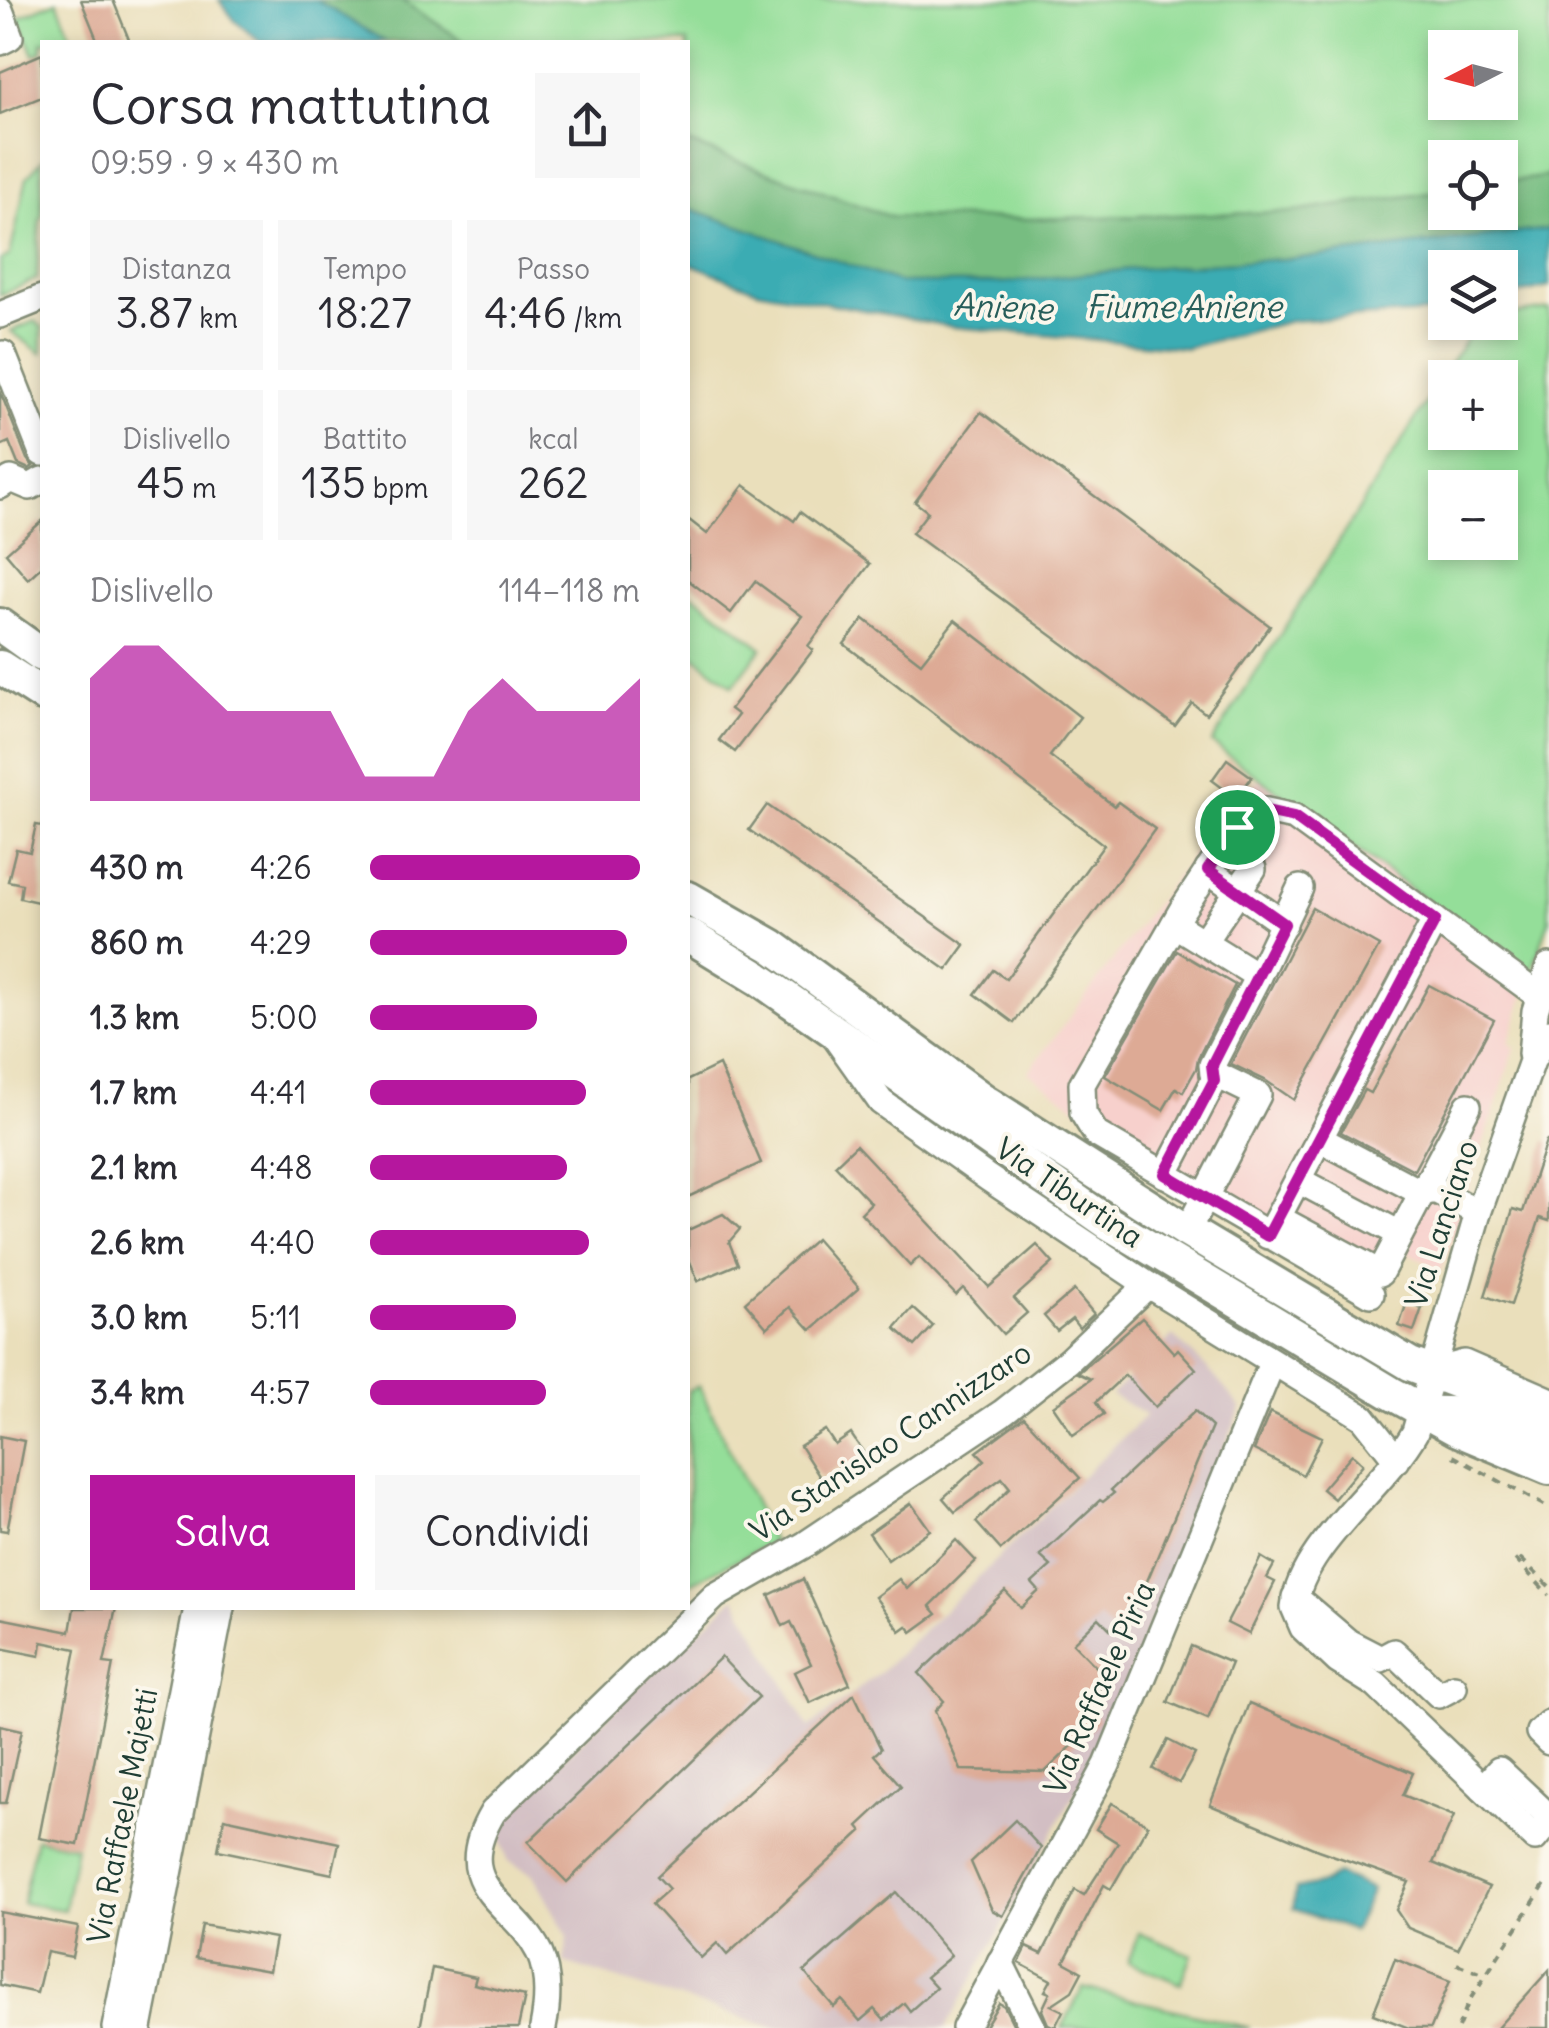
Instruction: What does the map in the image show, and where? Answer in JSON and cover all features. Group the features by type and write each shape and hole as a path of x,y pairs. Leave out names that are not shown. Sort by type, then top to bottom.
{"main road":[{"path":"0,625 40,649"},
{"path":"0,666 40,693"},
{"name":"Via Tiburtina","path":"690,899 772,946 1011,1120 1187,1231 1406,1362 1549,1418"},
{"name":"Via Tiburtina","path":"690,936 722,954 1107,1222 1418,1421"},
{"path":"1418,1421 1456,1429 1549,1468"}],"street":[{"path":"0,10 10,36 0,42"},
{"path":"0,315 40,299"},
{"path":"1,352 40,448"},
{"path":"0,486 11,479 30,487 40,481"},
{"path":"1468,1106 1380,1272 1206,1199 1096,1134 1083,1114 1080,1093 1096,1057 1208,870 1237,827 1262,810 1294,817 1538,996"},
{"path":"1204,942 1253,868"},
{"path":"1208,870 1284,924"},
{"path":"1165,1174 1214,1081 1212,1065 1300,888"},
{"path":"1273,1227 1435,920"},
{"path":"1174,924 1258,976"},
{"name":"Via Lanciano","path":"1532,1061 1538,996 1549,966"},
{"name":"Via Tiburtina","path":"826,1026 881,1102 1148,1284 1363,1418 1397,1460"},
{"name":"Via Lanciano","path":"1295,1602 1328,1539 1397,1460 1418,1421 1478,1212 1532,1061 1549,1032"},
{"path":"1187,1231 1258,1096 1213,1072"},
{"path":"1320,1139 1422,1193 1435,1190 1478,1212"},
{"path":"1298,1180 1400,1234"},
{"path":"1273,1227 1371,1294"},
{"name":"Via Stanislao Cannizzaro","path":"543,2028 548,1996 541,1957 493,1900 480,1874 482,1836 493,1812 714,1596 806,1544 1002,1413 1068,1361 1148,1284"},
{"name":"Via Tiburtina","path":"1549,1400 1464,1363 1432,1372 1469,1410 1549,1442"},
{"name":"Via Raffaele Piria","path":"965,2028 1106,1765 1272,1364"},
{"name":"Via Tiburtina","path":"1418,1421 1469,1410"},
{"path":"1295,1602 1348,1642 1382,1659 1394,1652 1439,1695 1454,1688"},
{"path":"1295,1602 1303,1628 1338,1661 1376,1684 1535,1838 1549,1819"},
{"name":"Via Raffaele Majetti","path":"116,2028 208,1612"},
{"name":"Via Raffaele Majetti","path":"139,2028 208,1612"},
{"path":"1549,1723 1539,1732 1549,1742"},
{"path":"1000,1962 1033,2028"}],"path":[{"path":"1418,1421 1467,1465 1549,1508"},
{"path":"1549,1586 1520,1558 1514,1558 1549,1595"},
{"path":"1458,2028 1469,2000 1549,1878"},
{"path":"1457,1964 1486,1976"}],"shaded area":[{"path":"1259,777 1530,977 1509,1043 1515,1048 1441,1271 1402,1249 1377,1288 1201,1185 1028,1072 1219,820 1226,824"},
{"path":"1173,1336 1241,1408 1094,1758 946,2028 776,2028 564,1963 568,1937 533,1875 508,1861 495,1822 735,1597 809,1728 881,1671 1146,1415 1111,1395"}],"green space":[{"path":"316,0 401,0 462,40 383,40"},
{"path":"401,0 1549,0 1549,176 1518,180 1518,140 1428,140 1428,193 1292,212 1030,219 891,217 690,144 690,40 462,40"},
{"path":"57,1 73,39 40,40 40,53 34,55 18,17"},
{"path":"690,144 891,217 1030,219 1292,212 1428,193 1428,230 1518,230 1518,180 1549,176 1549,229 1313,257 1132,269 1001,283 900,283 690,209"},
{"path":"40,162 37,279 0,295 0,260 10,255 27,177"},
{"path":"1549,309 1549,921 1530,977 1212,743 1428,399 1428,450 1518,450 1518,360 1453,360 1465,340 1518,340 1518,313"},
{"path":"35,321 40,325 40,353 11,331"},
{"path":"693,594 762,648 733,686 690,653"},
{"path":"699,1386 773,1542 690,1583 690,1390"},
{"path":"36,1838 76,1847 64,1910 22,1903"},
{"path":"1139,1933 1192,1955 1181,1984 1128,1962"},
{"path":"1083,1988 1250,2028 1062,2028"}],"water":[{"path":"219,0 316,0 383,40 258,40 235,21"},
{"name":"Fiume Aniene","path":"690,209 900,283 1001,283 1132,269 1313,257 1549,229 1549,287 1518,294 1518,250 1428,250 1428,313 1291,321 1186,348 953,327 757,290 690,264"},
{"path":"1337,1874 1372,1889 1354,1931 1293,1909 1296,1889 1324,1883"}],"building":[{"path":"81,0 113,0 129,40 97,40"},
{"path":"40,55 40,98 0,114 0,72"},
{"path":"0,391 33,466 29,469 18,464 9,442 0,446"},
{"path":"981,412 1270,626 1206,714 1192,703 1175,726 912,533 928,512 915,502"},
{"path":"744,485 794,521 800,512 870,564 808,646 813,650 735,752 719,740 738,715 730,709 802,616 755,581 731,613 690,582 690,521 707,534"},
{"path":"40,523 40,568 28,579 6,553"},
{"path":"864,619 921,663 955,620 1080,717 1050,756 1114,806 1118,802 1155,829 1014,1023 975,994 993,970 1006,979 1104,845 844,644"},
{"path":"1227,759 1252,777 1236,798 1212,780"},
{"path":"767,805 965,945 947,970 749,830"},
{"path":"36,825 40,826 40,903 20,898 22,884 8,881 16,849 30,852"},
{"path":"1312,908 1379,946 1294,1100 1231,1064"},
{"path":"1177,951 1235,985 1183,1092 1176,1088 1163,1110 1105,1076"},
{"path":"1429,985 1494,1020 1414,1170 1341,1132 1364,1090 1370,1093"},
{"path":"719,1065 761,1163 690,1196 690,1079"},
{"path":"1546,1141 1549,1221 1540,1218 1511,1305 1485,1296 1513,1209 1523,1212"},
{"path":"856,1145 989,1287 1037,1245 1053,1263 1014,1298 1027,1313 1003,1334 963,1288 956,1295 919,1257 910,1266 861,1213 871,1203 835,1165"},
{"path":"723,1214 740,1229 729,1242 738,1264 698,1281 690,1262 690,1229"},
{"path":"816,1239 859,1288 811,1330 790,1307 767,1328 745,1302"},
{"path":"1074,1290 1094,1314 1079,1328 1072,1319 1057,1331 1044,1316"},
{"path":"1407,1302 1422,1308 1414,1331 1399,1326"},
{"path":"913,1308 933,1326 915,1346 895,1328"},
{"path":"1142,1318 1174,1353 1178,1349 1196,1369 1155,1407 1125,1375 1096,1402 1104,1414 1073,1435 1053,1406 1091,1379 1078,1373"},
{"path":"1195,1411 1212,1427 1137,1605 1111,1630 1099,1618 1073,1643 1109,1680 1084,1704 1099,1720 1045,1772 961,1770 935,1711 944,1701 919,1673 1005,1591 1021,1608 1039,1591 1032,1583 1051,1566 1040,1556 1100,1500 1103,1502 1114,1493 1111,1490"},
{"path":"1270,1412 1322,1437 1303,1475 1254,1450"},
{"path":"1024,1417 1080,1478 1001,1550 976,1522 1010,1488 1002,1478 955,1512 943,1498 985,1460 977,1452"},
{"path":"825,1430 835,1445 851,1434 870,1462 849,1475 842,1465 821,1479 800,1446"},
{"path":"0,1436 24,1441 7,1531 0,1530"},
{"path":"1352,1454 1363,1464 1334,1499 1322,1489"},
{"path":"911,1503 930,1530 888,1560 869,1533"},
{"path":"956,1540 976,1561 930,1606 937,1614 912,1632 907,1626 900,1631 875,1597 899,1579 907,1589"},
{"path":"1261,1557 1274,1565 1267,1578 1275,1582 1249,1634 1227,1623"},
{"path":"803,1579 850,1684 810,1703 795,1672 811,1664 791,1622 783,1626 769,1595"},
{"path":"74,1610 116,1610 104,1663 113,1664 78,1845 39,1838 76,1649 42,1642 40,1656 0,1648 0,1618 70,1632"},
{"path":"1191,1646 1231,1663 1208,1719 1168,1702"},
{"path":"721,1657 759,1697 567,1882 528,1842"},
{"path":"854,1694 881,1749 874,1755 901,1786 858,1826 862,1831 727,1955 717,1943 701,1958 652,1904 669,1889 657,1876"},
{"path":"1249,1703 1413,1773 1403,1795 1454,1816 1433,1863 1489,1887 1458,1949 1408,1928 1396,1910 1409,1882 1210,1805"},
{"path":"0,1725 22,1730 6,1803 0,1803"},
{"path":"1168,1740 1195,1754 1179,1783 1153,1769"},
{"path":"1112,1803 1148,1825 1111,1889 1104,1885 1064,1962 1082,1972 1072,1991 1051,2005 1063,2011 1055,2027 1048,2024 1042,2010 1051,1980 1019,1963 1027,1947 1042,1954 1075,1890 1084,1895 1118,1843 1096,1829"},
{"path":"224,1818 339,1843 332,1874 218,1850"},
{"path":"1015,1820 1041,1848 1003,1916 992,1910 971,1862"},
{"path":"896,1892 951,1956 926,1977 936,1988 910,2011 904,2003 884,2020 874,2009 860,2021 842,2000 834,2007 804,1972"},
{"path":"0,1912 78,1927 72,1957 47,1952 37,1993 0,1985"},
{"path":"202,1925 275,1938 269,1971 196,1958"},
{"path":"1395,1959 1450,1981 1431,2028 1409,2028 1373,2014"},
{"path":"432,1968 476,1977 474,1984 525,1996 518,2028 420,2028"},
{"path":"1549,1970 1549,2028 1497,2028"},
{"path":"999,2003 1004,2006 1015,2028 984,2028"}],"route":[{"path":"1262,810 1294,817 1435,920 1268,1236 1165,1174 1214,1081 1212,1065 1284,924 1208,870 1237,827 1262,810"}],"water label":[{"name":"Aniene","path":"1003,307"}]}
